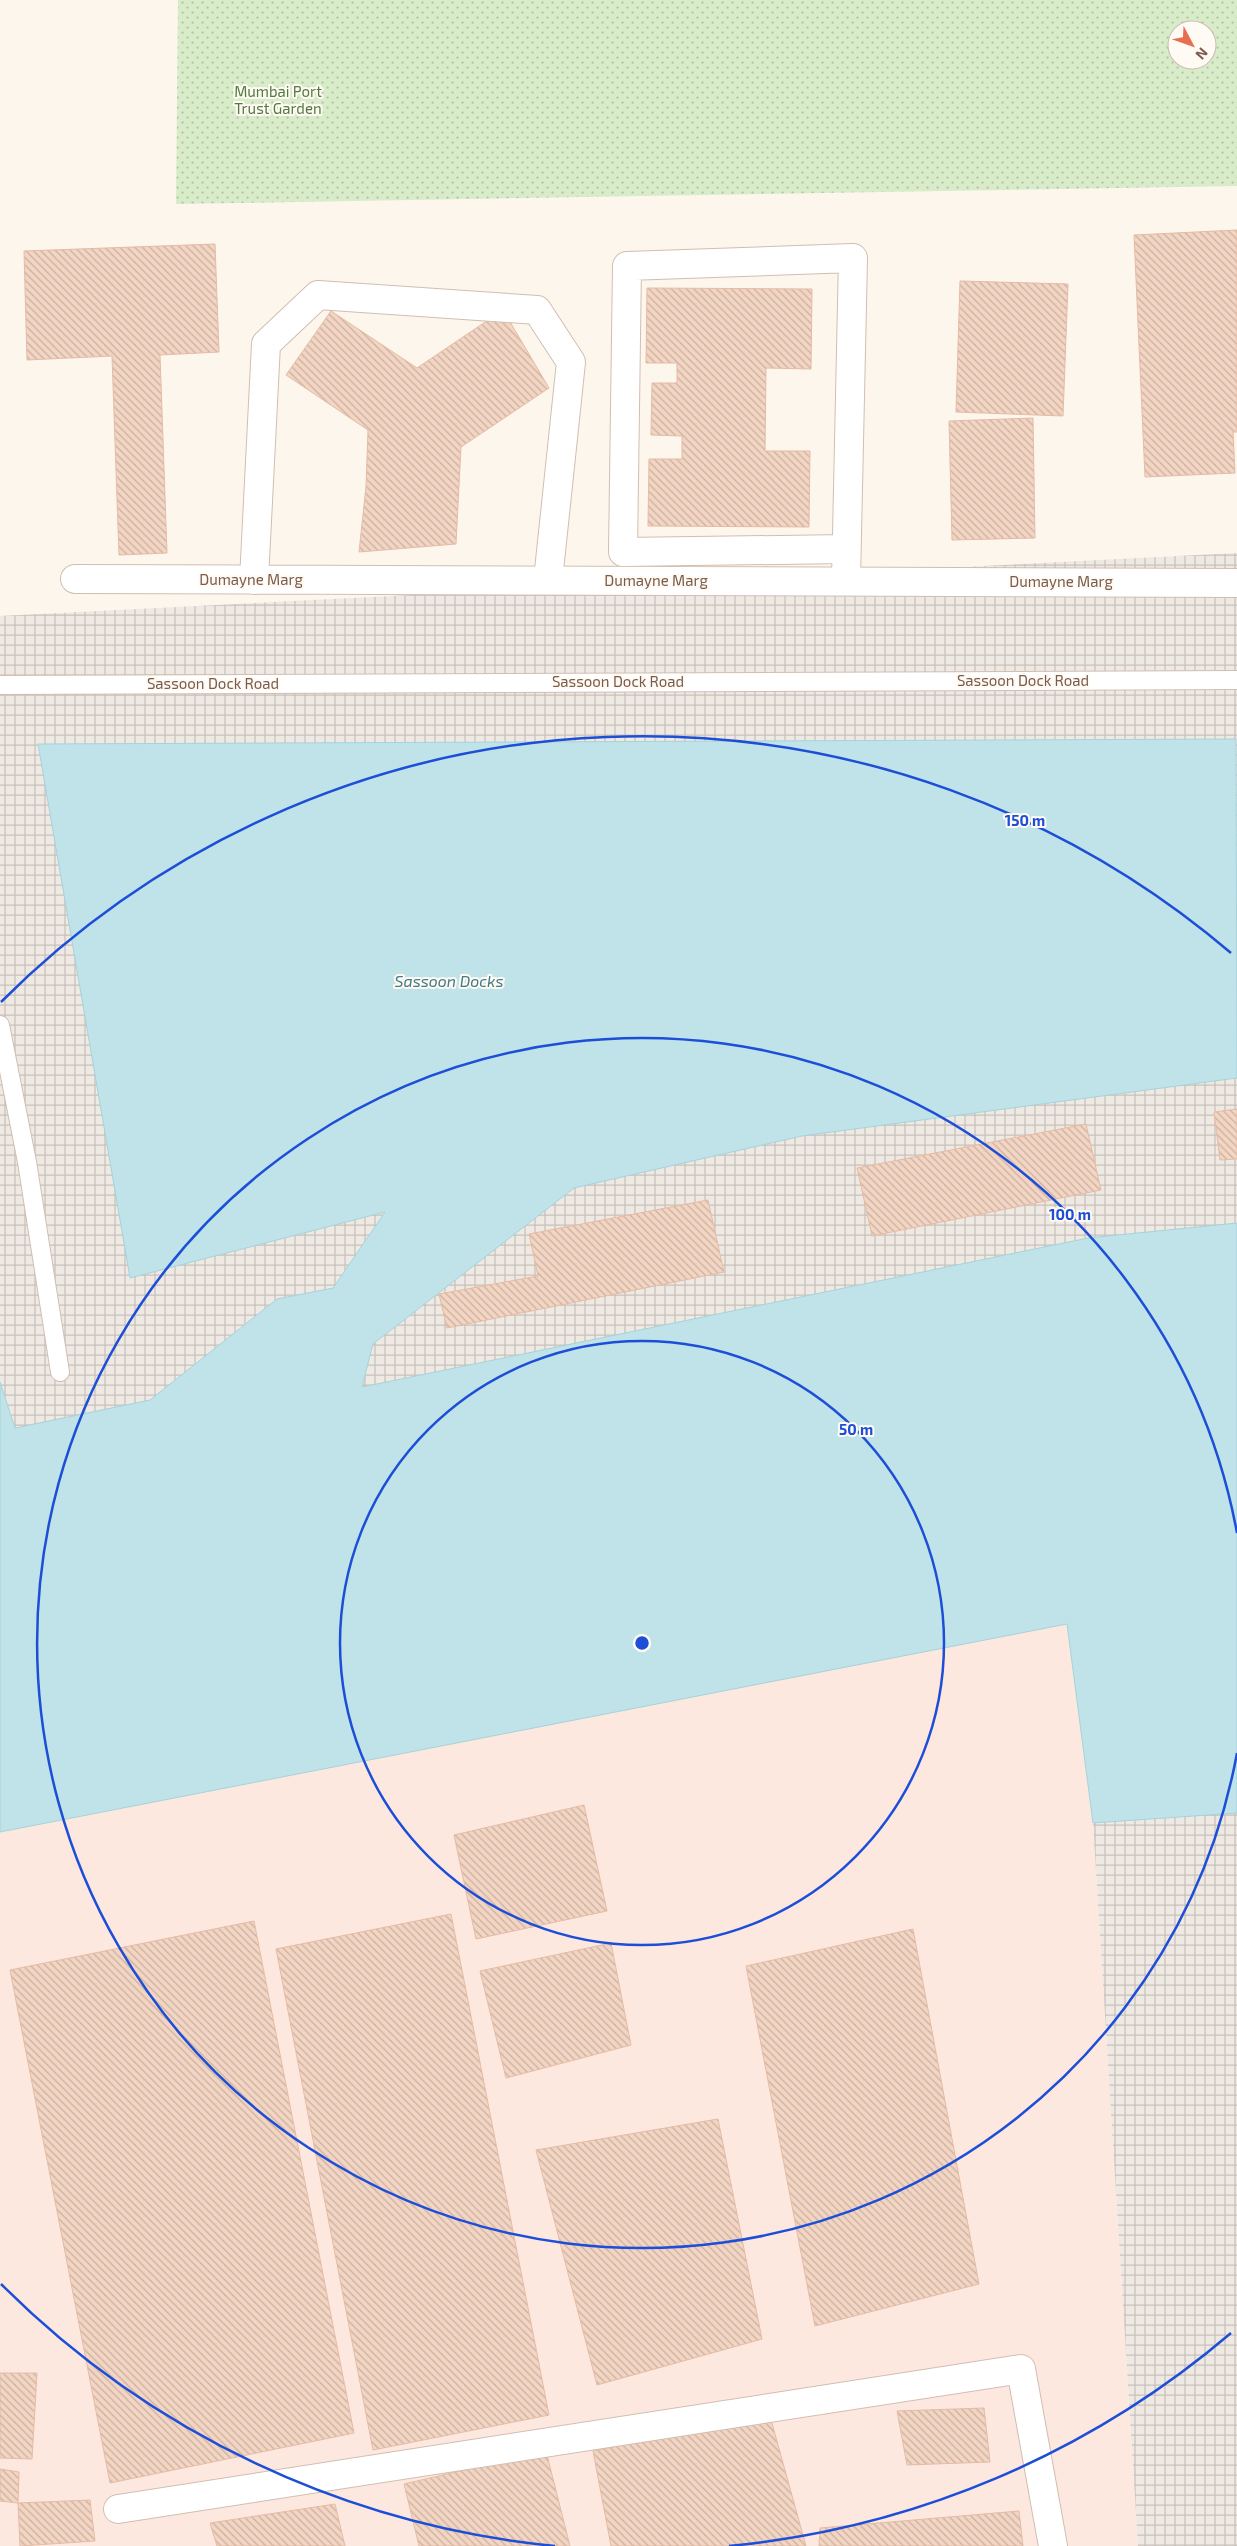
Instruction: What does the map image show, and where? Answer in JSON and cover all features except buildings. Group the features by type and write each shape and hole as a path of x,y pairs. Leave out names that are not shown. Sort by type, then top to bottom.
{"street":[{"path":"846,549 623,552 627,266 852,258 846,581"},
{"path":"254,580 266,344 318,295 537,310 571,362 548,580"},
{"name":"Dumayne Marg","path":"76,579 1237,583"},
{"path":"118,2509 1021,2369 1053,2546"}],"lane":[{"name":"Sassoon Dock Road","path":"0,685 1237,680"},
{"path":"0,1025 27,1162 60,1372"}],"shaded area":[{"name":"Sassoon Docks","path":"1237,553 1237,2546 1138,2546 1093,1823 1067,1624 0,1832 0,1564 15,1428 0,1382 0,616"},
{"path":"1067,1624 1093,1823 1138,2546 0,2546 0,1832"}],"green space":[{"name":"Mumbai Port Trust Garden","path":"178,0 1237,0 1237,186 176,204"}],"water":[{"name":"Sassoon Docks","path":"1236,739 1237,1078 802,1136 574,1188 373,1344 362,1387 1088,1238 1237,1223 1237,1813 1093,1823 1067,1624 0,1832 0,1382 15,1428 150,1400 277,1299 333,1288 385,1212 130,1278 38,744"}]}
